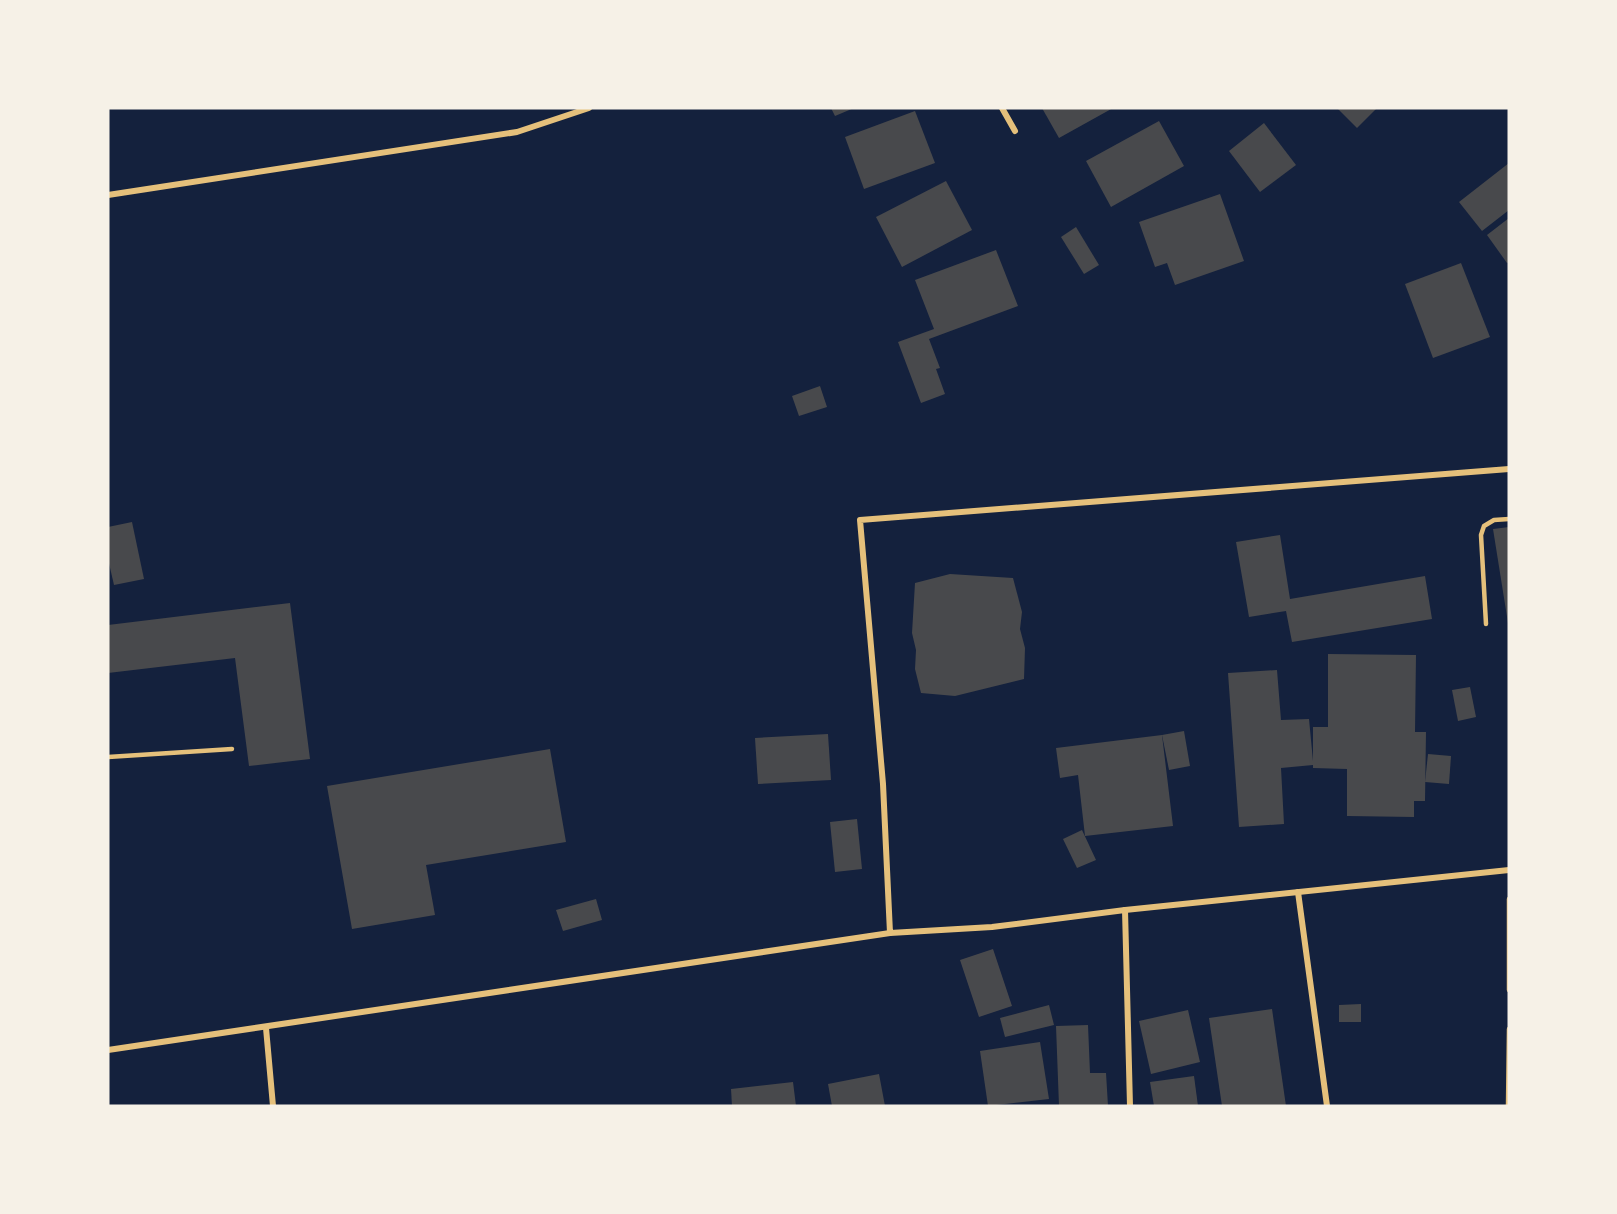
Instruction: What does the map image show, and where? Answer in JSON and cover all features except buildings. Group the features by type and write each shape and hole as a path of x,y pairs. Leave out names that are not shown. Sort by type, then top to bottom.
{"street":[{"path":"567,108 569,117"},
{"path":"108,195 517,132 569,117 589,108"},
{"path":"1002,108 1015,131"},
{"path":"890,933 883,784 860,520 1509,469"},
{"path":"108,1050 890,933 992,927 1125,910 1509,870"},
{"path":"1298,892 1327,1106"},
{"path":"1125,910 1130,1106"},
{"path":"266,1028 273,1106"}],"lane":[{"path":"1486,624 1481,535 1484,526 1494,520 1509,519"},
{"path":"108,757 232,749"},
{"path":"1509,899 1509,990"},
{"path":"1508,1106 1509,1029"}]}
